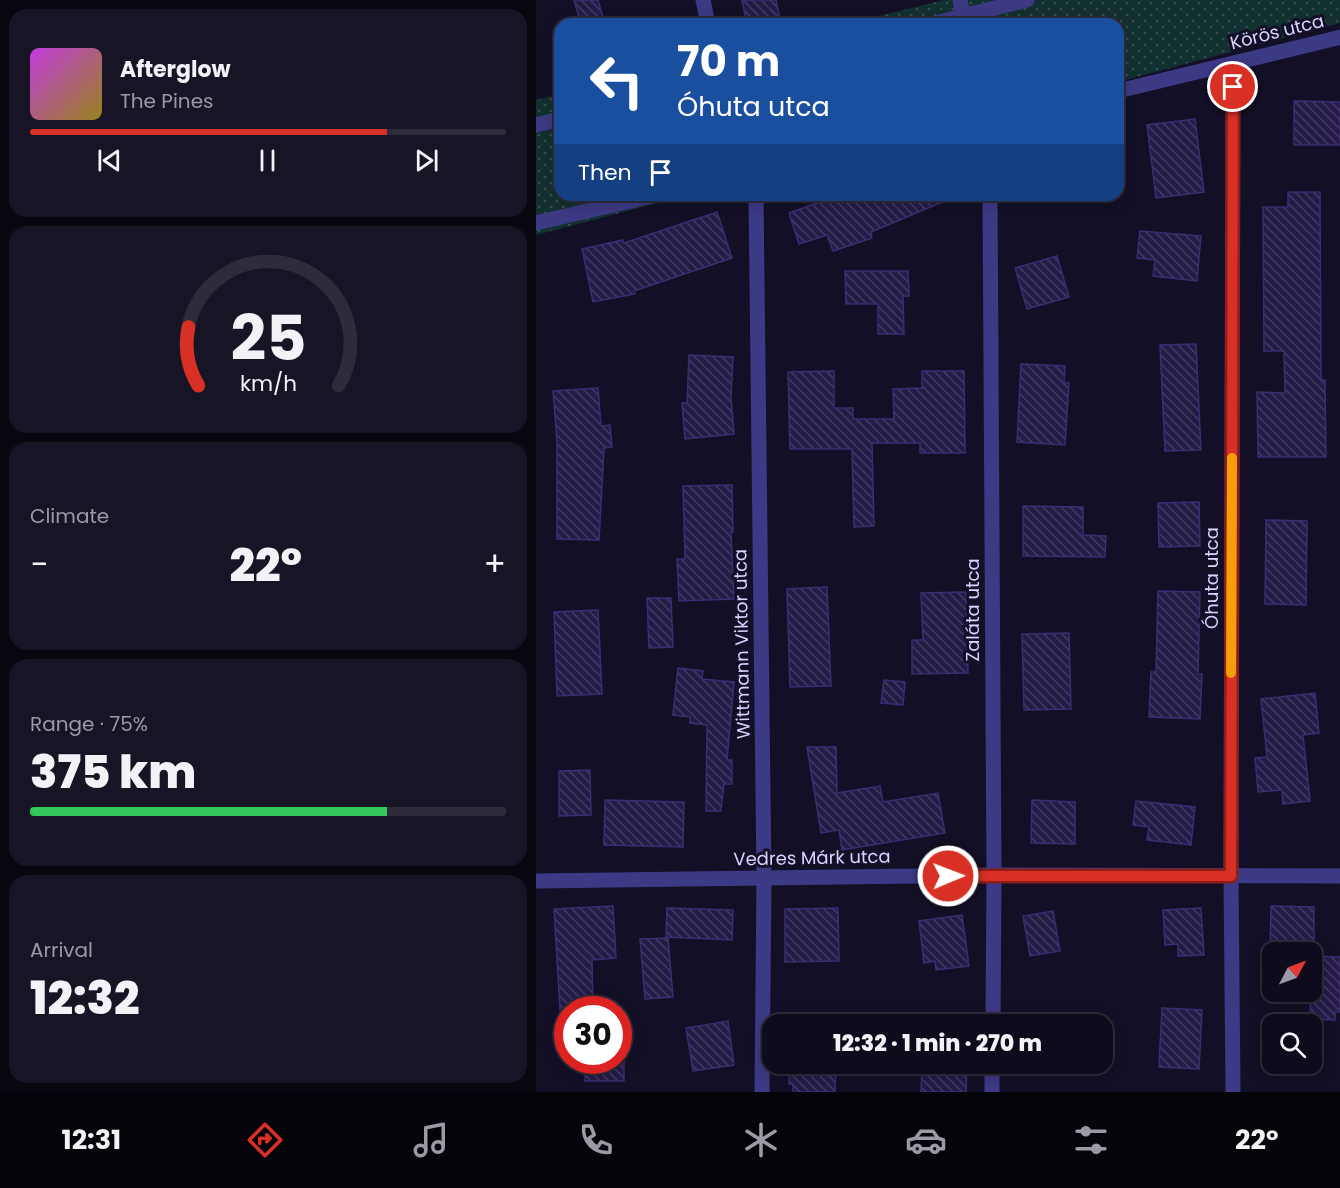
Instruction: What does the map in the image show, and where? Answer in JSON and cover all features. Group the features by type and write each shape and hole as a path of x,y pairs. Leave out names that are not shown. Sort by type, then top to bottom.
{"street":[{"path":"702,0 706,18"},
{"path":"943,18 961,8 1027,0"},
{"name":"Körös utca","path":"1124,90 1340,37"},
{"name":"Óhuta utca","path":"1233,64 1231,876 1233,1092"},
{"path":"536,124 554,120"},
{"path":"536,223 630,201"},
{"name":"Wittmann Viktor utca","path":"756,201 764,879 762,1092"},
{"name":"Zaláta utca","path":"990,201 993,1014"},
{"name":"Vedres Márk utca","path":"536,881 994,875 1340,876"},
{"path":"992,1074 992,1092"}],"green space":[{"path":"944,0 1341,0 1340,23 1124,80 1124,18 870,18"},
{"path":"554,96 554,201 665,201 536,235 536,100"}],"building":[{"path":"574,0 598,0 603,18 579,18"},
{"path":"742,0 776,0 780,18 746,18"},
{"path":"1294,101 1340,102 1340,145 1294,145"},
{"path":"1195,119 1204,192 1156,198 1147,125"},
{"path":"1288,192 1320,192 1321,380 1325,380 1326,457 1258,457 1257,392 1285,393 1284,351 1264,351 1263,207 1288,207"},
{"path":"816,201 945,201 871,232 872,238 833,251 827,235 799,244 789,213 817,203"},
{"path":"717,212 732,258 634,291 635,294 593,302 582,249 623,240 624,243"},
{"path":"1140,231 1201,236 1197,281 1153,276 1155,260 1137,258"},
{"path":"1057,256 1069,297 1027,309 1015,268"},
{"path":"845,271 908,271 909,296 903,296 904,334 878,334 878,304 846,304"},
{"path":"1196,344 1201,450 1165,451 1160,345"},
{"path":"689,355 733,357 731,397 734,434 685,439 682,403 687,403"},
{"path":"1021,364 1065,366 1064,383 1069,383 1065,445 1017,442"},
{"path":"834,371 834,408 853,408 853,419 894,419 893,389 922,388 922,371 964,371 965,453 920,453 920,443 872,443 874,526 854,527 852,449 790,449 788,372"},
{"path":"598,388 601,426 610,425 612,447 604,448 599,540 557,539 557,441 553,391"},
{"path":"732,485 733,532 731,532 734,599 679,601 677,559 685,559 683,486"},
{"path":"1199,502 1200,546 1159,547 1158,503"},
{"path":"1023,506 1083,507 1083,535 1106,536 1105,557 1023,556"},
{"path":"1266,520 1307,521 1306,605 1265,604"},
{"path":"827,587 831,686 790,687 787,589"},
{"path":"1158,591 1200,592 1198,674 1202,674 1200,719 1149,717 1151,672 1156,672"},
{"path":"966,592 968,673 912,674 912,640 923,640 921,593"},
{"path":"647,598 671,598 673,647 649,648"},
{"path":"598,610 602,694 557,696 554,612"},
{"path":"1069,633 1071,709 1024,710 1022,634"},
{"path":"678,668 703,671 702,679 734,682 727,760 732,760 732,784 724,784 721,811 706,811 707,725 690,723 690,717 673,715"},
{"path":"884,680 905,682 903,705 881,703"},
{"path":"1315,693 1319,733 1303,735 1310,801 1283,804 1282,790 1258,792 1255,758 1267,757 1261,699"},
{"path":"807,747 836,747 837,793 880,786 883,802 938,793 945,833 842,850 839,830 821,833"},
{"path":"590,770 591,815 559,816 559,771"},
{"path":"605,800 684,802 683,847 604,845"},
{"path":"1032,800 1075,802 1075,844 1031,843"},
{"path":"1136,801 1195,807 1191,845 1147,840 1149,827 1133,825"},
{"path":"613,906 616,958 592,960 593,996 559,996 554,909"},
{"path":"1271,906 1314,907 1314,942 1270,942"},
{"path":"667,908 733,910 732,940 666,937"},
{"path":"838,908 839,961 785,962 785,909"},
{"path":"1201,908 1204,955 1178,956 1178,944 1165,945 1163,910"},
{"path":"1053,911 1060,951 1030,956 1023,916"},
{"path":"962,915 969,966 936,970 935,961 924,963 919,921"},
{"path":"668,938 673,997 645,999 640,939"},
{"path":"1322,956 1340,957 1340,1012 1335,1012 1335,1020 1322,1019 1322,1014 1310,1014 1311,1002 1322,1002"},
{"path":"1162,1008 1202,1010 1199,1069 1159,1067"},
{"path":"728,1021 734,1065 693,1071 686,1028"},
{"path":"585,1074 624,1074 624,1081 585,1081"},
{"path":"790,1074 836,1074 835,1092 793,1092 793,1084 789,1084"},
{"path":"922,1074 967,1074 966,1092 921,1092"}],"slow traffic":[{"path":"1231,673 1232,458"}],"route":[{"path":"948,876 1231,876 1233,87"}]}
